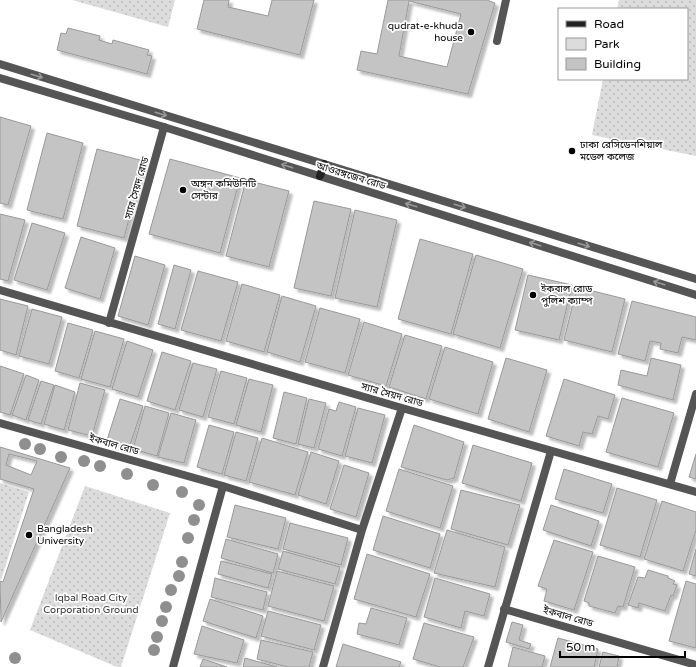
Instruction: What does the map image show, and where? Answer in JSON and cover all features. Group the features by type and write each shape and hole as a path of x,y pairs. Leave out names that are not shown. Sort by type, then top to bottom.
{"main road":[{"path":"320,176 324,164"}],"street":[{"path":"497,41 506,0"},
{"name":"আওরঙ্গজেব রোড","path":"0,64 696,280"},
{"name":"আওরঙ্গজেব রোড","path":"0,78 164,127 696,295"},
{"name":"স্যার সৈয়দ রোড","path":"110,323 164,127"},
{"name":"স্যার সৈয়দ রোড","path":"0,290 402,408 696,492"},
{"path":"670,484 696,394"},
{"path":"323,667 362,530 402,408"},
{"name":"ইকবাল রোড","path":"0,423 223,486 362,530"},
{"path":"488,667 551,451"},
{"path":"173,667 223,486"},
{"name":"ইকবাল রোড","path":"504,609 696,665"}],"green space":[{"path":"72,0 175,0 168,27"},
{"path":"619,0 696,0 696,156 592,135 603,80 688,80 688,8 617,8"},
{"path":"0,483 29,492 1,580 0,579"},
{"name":"Iqbal Road City Corporation Ground","path":"85,486 170,513 121,667 117,667 30,630"}],"building":[{"path":"204,0 229,0 228,7 268,16 272,0 314,0 300,55 197,29"},
{"name":"qudrat-e-khuda house","path":"388,0 487,0 495,3 468,94 357,70 361,51 377,54","holes":["409,1 461,14 447,67 399,56"]},
{"path":"68,28 100,36 99,40 112,44 113,40 149,50 147,55 152,56 147,74 57,50 61,33 66,34"},
{"path":"0,117 31,126 8,205 0,203"},
{"path":"47,133 83,143 63,219 27,210"},
{"path":"97,149 144,161 124,238 77,226"},
{"path":"170,159 240,178 220,253 149,234"},
{"path":"246,180 289,191 269,267 226,256"},
{"path":"314,201 351,209 331,296 294,288"},
{"path":"355,210 397,220 377,307 335,298"},
{"path":"0,214 25,220 8,281 0,279"},
{"path":"32,223 65,233 47,290 14,280"},
{"path":"81,237 115,248 100,299 65,288"},
{"path":"420,239 473,254 451,334 398,319"},
{"path":"476,255 523,269 500,348 453,334"},
{"path":"135,256 165,265 148,325 118,316"},
{"path":"174,265 191,270 175,329 158,324"},
{"path":"198,271 238,282 221,341 181,330"},
{"path":"528,275 572,285 559,340 515,330"},
{"path":"242,284 280,295 264,352 226,341"},
{"path":"577,287 625,299 612,352 564,340"},
{"path":"282,296 316,306 300,362 267,352"},
{"path":"0,299 28,306 16,355 0,350"},
{"path":"632,301 696,317 696,340 682,337 678,353 660,349 661,343 650,341 645,361 618,354"},
{"path":"320,308 360,319 345,373 305,362"},
{"path":"32,309 62,317 49,364 19,356"},
{"path":"364,322 402,334 386,386 348,375"},
{"path":"68,323 93,330 79,378 55,371"},
{"path":"95,331 124,339 110,387 81,379"},
{"path":"405,335 442,346 426,399 389,387"},
{"path":"127,341 153,350 138,397 112,389"},
{"path":"445,347 493,362 478,414 429,399"},
{"path":"162,352 191,361 175,410 147,401"},
{"path":"506,358 547,370 529,432 488,419"},
{"path":"651,358 681,365 673,400 618,385 621,370 647,376"},
{"path":"193,363 217,369 203,417 179,410"},
{"path":"0,366 24,374 10,415 0,412"},
{"path":"221,371 247,378 234,424 208,417"},
{"path":"26,375 39,380 26,420 12,415"},
{"path":"249,379 273,385 261,432 236,425"},
{"path":"564,379 615,395 608,419 598,416 592,434 583,432 579,446 546,436"},
{"path":"41,381 54,385 41,424 28,420"},
{"path":"80,383 105,390 92,436 68,430"},
{"path":"55,385 75,392 64,430 44,424"},
{"path":"284,392 307,398 296,444 273,438"},
{"path":"622,398 674,413 658,467 606,452"},
{"path":"120,399 143,406 129,448 107,440"},
{"path":"309,399 326,403 314,448 298,444"},
{"path":"339,402 356,407 342,456 318,449 329,409 336,411"},
{"path":"145,406 169,413 157,456 133,449"},
{"path":"358,408 385,415 372,463 345,456"},
{"path":"171,413 196,420 184,463 158,457"},
{"path":"209,425 234,432 222,474 197,467"},
{"path":"414,425 464,442 454,478 447,480 401,467"},
{"path":"236,432 258,438 246,481 224,475"},
{"path":"262,438 308,452 295,495 249,482"},
{"path":"473,445 532,463 521,501 462,483"},
{"name":"Bangladesh University","path":"0,447 70,468 1,622 0,581 3,582 34,489 0,479"},
{"path":"311,452 339,461 326,504 298,495"},
{"path":"9,454 37,461 31,475 6,465"},
{"path":"696,454 696,479 689,477"},
{"path":"344,465 369,473 356,517 330,509"},
{"path":"399,469 453,486 440,528 386,511"},
{"path":"564,469 612,484 603,513 555,499"},
{"path":"617,488 657,500 640,557 600,545"},
{"path":"461,490 520,505 508,545 451,529"},
{"path":"662,501 696,512 696,530 683,571 644,559"},
{"path":"235,505 286,518 278,549 227,537"},
{"path":"551,505 599,521 591,546 543,530"},
{"path":"383,516 440,534 430,568 373,550"},
{"path":"290,523 348,538 341,565 283,549"},
{"path":"447,530 505,547 495,587 434,573"},
{"path":"226,539 278,554 273,573 221,558"},
{"path":"554,540 593,552 574,610 544,601 547,589 538,586"},
{"path":"696,549 696,576 689,574"},
{"path":"283,551 340,567 335,584 278,569"},
{"path":"367,554 430,574 416,617 354,599"},
{"path":"598,556 635,567 623,607 618,606 615,613 589,606 589,603 584,601"},
{"path":"221,561 272,574 268,588 218,574"},
{"path":"648,570 668,576 668,578 675,581 673,584 677,585 673,596 671,595 665,611 639,603 638,608 628,605 638,577 645,578"},
{"path":"277,571 334,586 324,621 268,606"},
{"path":"215,578 267,592 263,610 211,597"},
{"path":"435,578 490,594 484,616 465,611 461,628 424,617"},
{"path":"686,581 696,584 696,648 669,641"},
{"path":"210,599 263,616 256,638 203,621"},
{"path":"371,608 407,618 399,645 357,634 359,623 366,624"},
{"path":"268,611 321,625 314,650 261,636"},
{"path":"512,622 523,625 519,640 531,644 529,649 506,642"},
{"path":"424,623 474,637 463,667 440,667 413,659"},
{"path":"202,626 244,640 237,663 194,654"},
{"path":"558,638 598,649 594,667 550,667"},
{"path":"261,640 313,652 309,667 288,667 257,659"},
{"path":"343,644 401,662 399,667 336,667"},
{"path":"513,647 545,656 542,667 508,667"},
{"path":"603,652 619,656 617,667 599,667"},
{"path":"245,658 277,667 243,667"},
{"path":"203,659 227,667 200,667"}],"place":[{"name":"qudrat-e-khuda house","path":"471,32"},
{"name":"ঢাকা রেসিডেনশিয়াল মডেল কলেজ","path":"572,151"},
{"name":"অঙ্গন কমিউনিটি সেন্টার","path":"183,190"},
{"name":"ইকবাল রোড পুলিশ ক্যাম্প","path":"533,295"},
{"name":"Bangladesh University","path":"29,535"}]}
